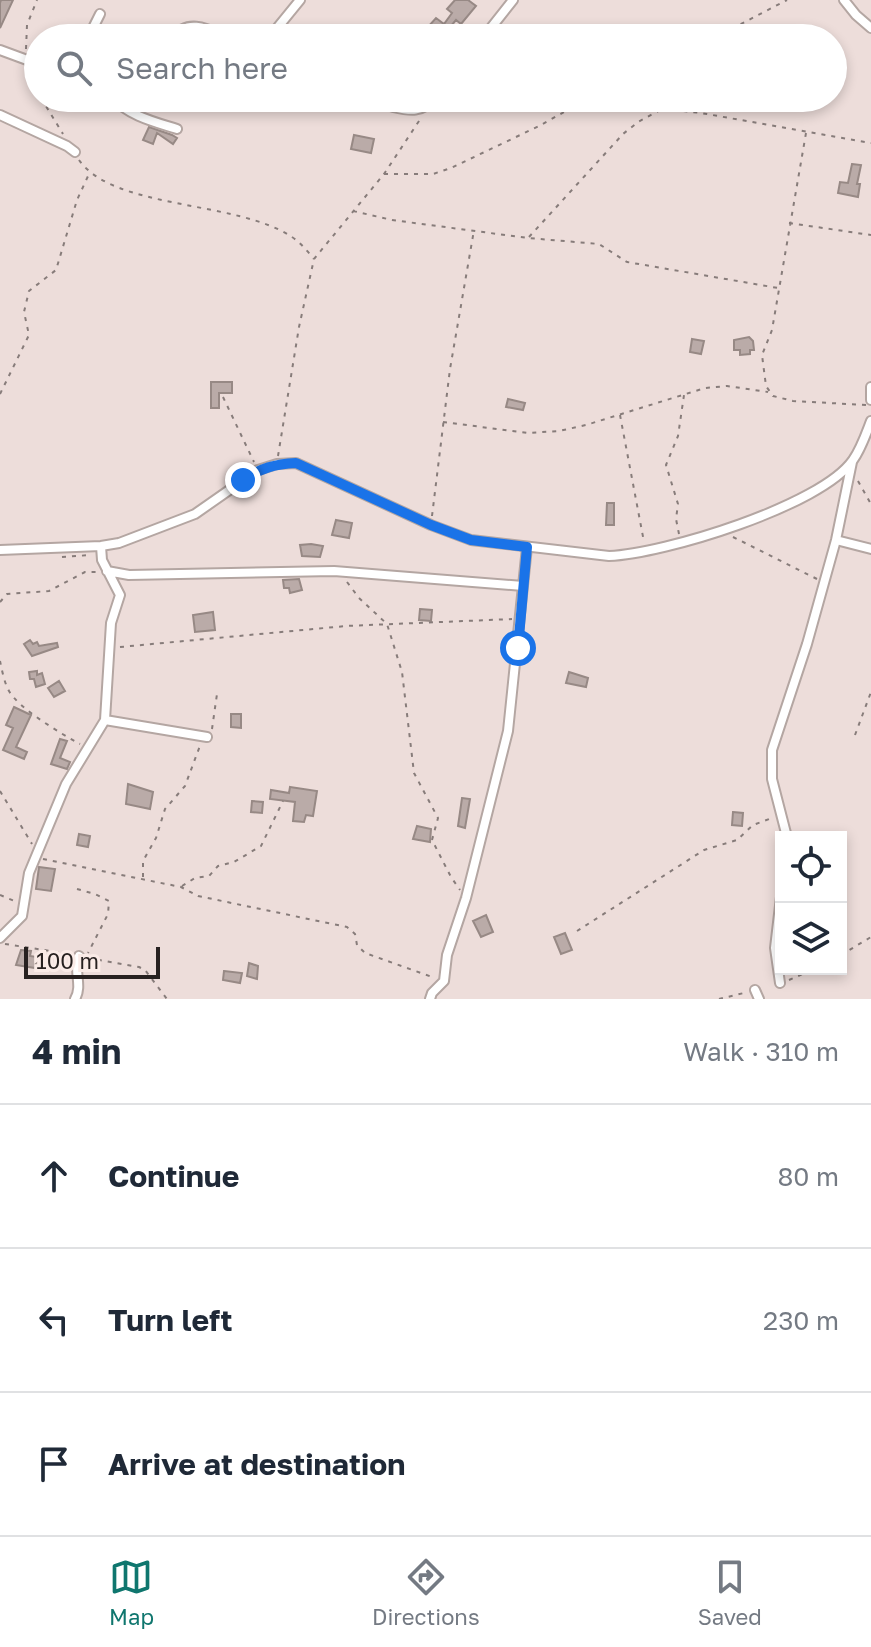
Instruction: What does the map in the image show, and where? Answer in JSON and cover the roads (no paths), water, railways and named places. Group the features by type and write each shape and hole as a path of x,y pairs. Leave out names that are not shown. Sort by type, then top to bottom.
{"street":[{"path":"280,24 300,0"},
{"path":"494,24 513,0"},
{"path":"844,0 871,28"},
{"path":"95,24 100,14"},
{"path":"0,50 24,59"},
{"path":"132,112 177,129"},
{"path":"0,115 71,149"},
{"path":"871,387 871,402"},
{"path":"785,831 772,779 772,750 836,540 852,466 871,421"},
{"path":"0,550 60,547 101,549 195,514 258,470 277,464 296,463 471,540 609,556 681,542 785,507 852,466"},
{"path":"836,540 871,549"},
{"path":"430,999 444,981 447,955 466,898 508,731 527,547"},
{"path":"0,941 20,918 29,873 66,784 105,720 113,611 120,595 101,549"},
{"path":"108,572 129,575 334,571 523,586"},
{"path":"105,720 207,737"},
{"path":"780,903 775,948 780,983"},
{"path":"75,999 80,990 75,965 79,956"}]}
